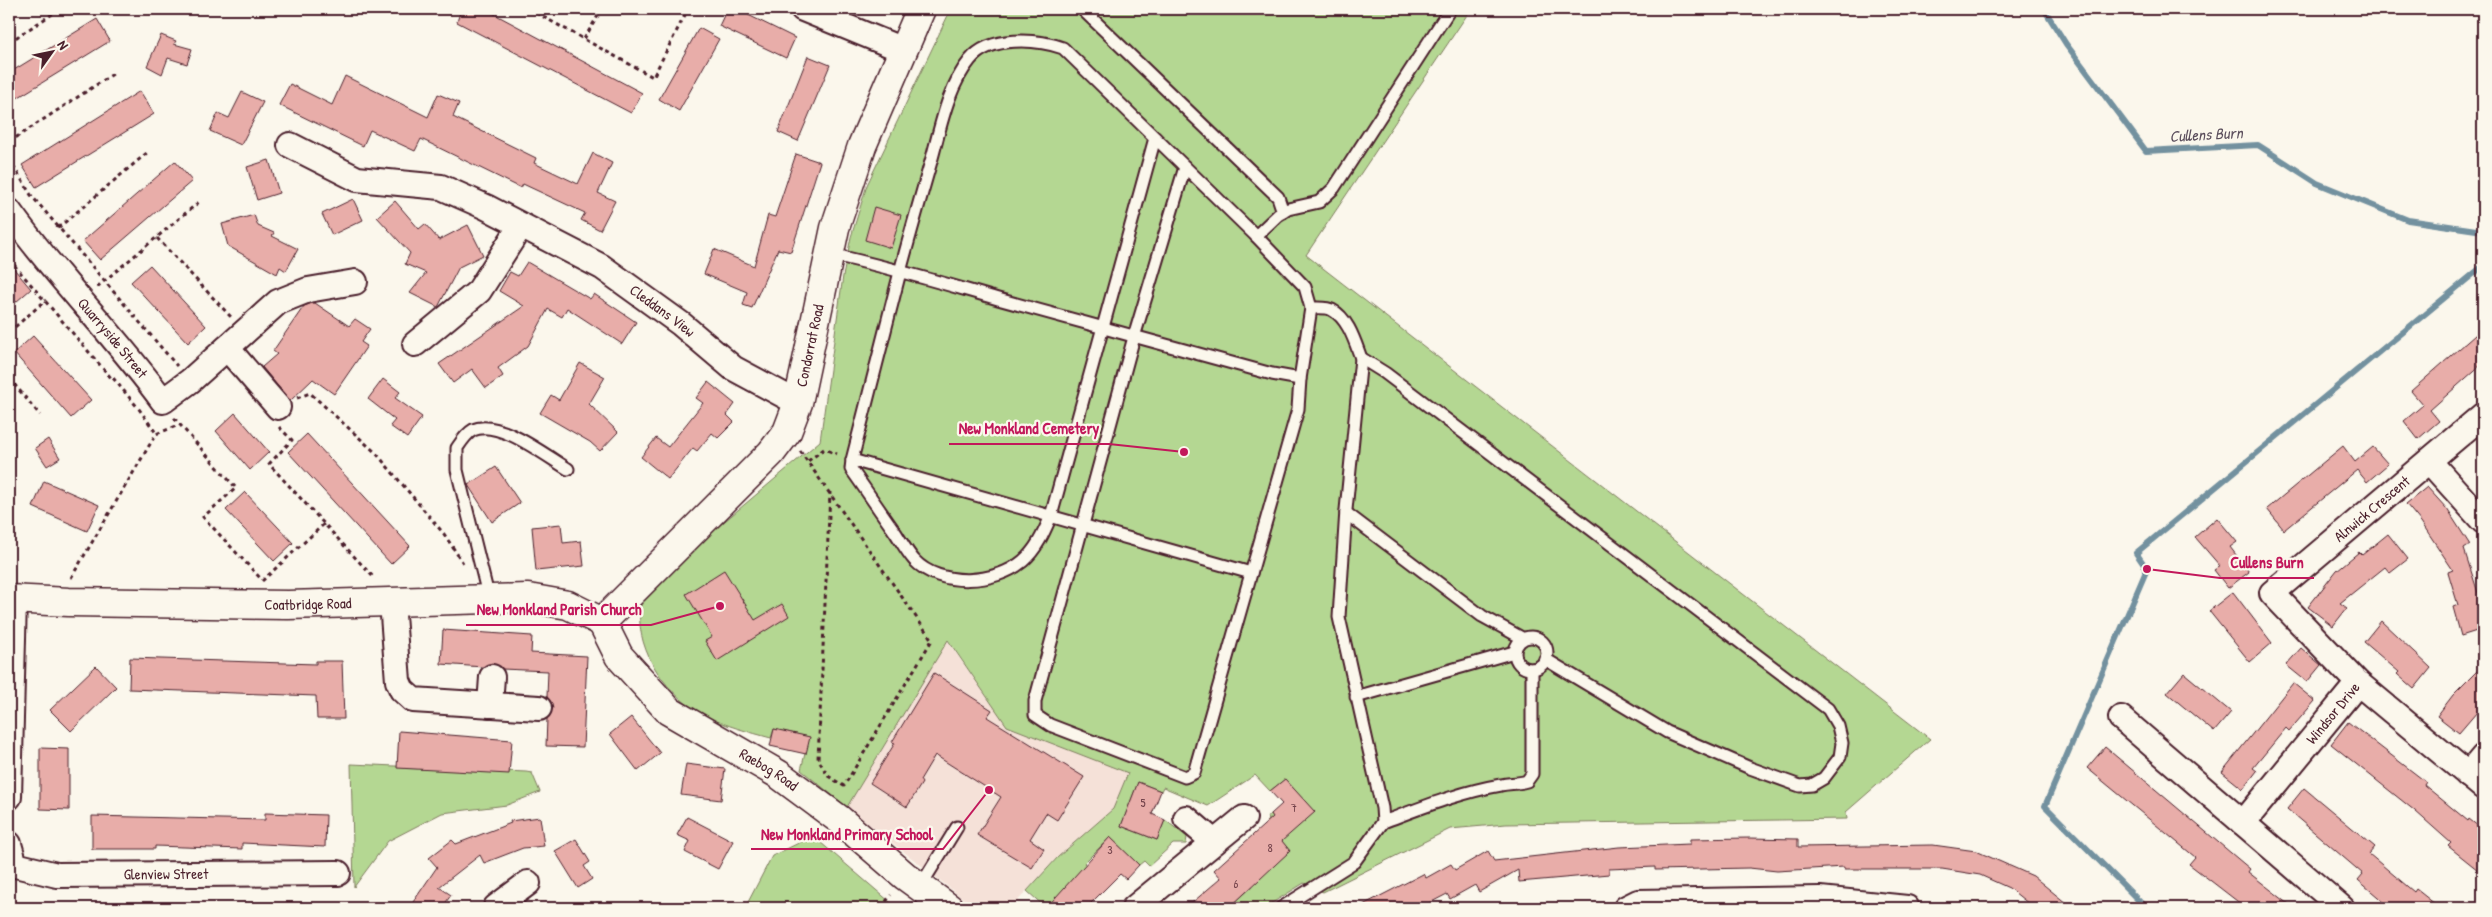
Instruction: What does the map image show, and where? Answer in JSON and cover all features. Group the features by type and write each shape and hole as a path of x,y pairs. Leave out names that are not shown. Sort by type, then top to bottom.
{"main road":[{"name":"Condorrat Road","path":"602,622 770,453 787,432 798,403 829,254 862,146 921,9"},
{"name":"Coatbridge Road","path":"11,599 69,602 288,605 528,598 568,605 602,622"},
{"name":"Raebog Road","path":"602,622 619,656 669,711 778,774 840,820 904,876 948,908"}],"street":[{"path":"803,9 903,50"},
{"name":"Cleddans View","path":"290,145 357,179 441,187 486,207 602,267 681,324 733,368 798,403"},
{"name":"Quarryside Street","path":"9,211 66,282 133,359 164,400"},
{"path":"415,344 479,291 520,226"},
{"path":"164,400 190,381 278,302 308,290 354,282"},
{"path":"235,340 278,407"},
{"name":"Alnwick Crescent","path":"2358,683 2272,594 2483,415"},
{"path":"2429,461 2483,521"},
{"path":"9,797 11,599"},
{"path":"392,602 398,681 407,696 413,700 539,708"},
{"path":"490,705 492,677"},
{"name":"Windsor Drive","path":"2243,823 2358,683 2478,773"},
{"path":"2121,718 2342,908"},
{"path":"1186,818 1214,842"},
{"path":"1134,908 1244,818"},
{"name":"Glenview Street","path":"9,844 15,865 58,875 338,873"},
{"path":"496,908 528,883"},
{"path":"1626,908 1638,902 1821,904 1907,908"}],"lane":[{"path":"1082,9 1278,197 1283,212"},
{"path":"1256,236 1283,212 1319,202 1334,188 1450,9"},
{"path":"1155,138 1101,328 1051,516 1040,540 1023,560 1008,570 988,579 949,578 931,572 915,561 851,469 900,272 949,97 970,59 990,46 1026,40 1047,43 1063,48 1256,236 1305,287 1311,308 1300,379 1298,408 1201,753 1194,773 1185,777 1050,725 1035,714 1035,701 1134,337 1185,167"},
{"path":"829,254 1272,374 1300,379"},
{"path":"1311,308 1331,309 1344,321 1354,337 1361,358 1346,513 1339,617 1382,808 1383,822"},
{"path":"1361,358 1385,372 1828,709 1838,726 1842,743 1840,756 1824,778 1812,784 1800,786 1750,768 1667,732 1545,659"},
{"path":"490,599 457,470 457,448 473,430 485,427 500,430 568,469"},
{"path":"852,460 1251,573"},
{"path":"1346,513 1482,616 1522,638"},
{"path":"1533,636 1543,641 1547,651 1545,659 1541,665 1532,669 1518,663 1514,652 1518,642 1522,638 1533,636"},
{"path":"1356,697 1514,652"},
{"path":"1281,908 1354,862 1383,822 1435,802 1502,785 1514,785 1527,781 1532,774 1532,669"},
{"path":"920,887 957,827"}],"path":[{"path":"9,42 60,9"},
{"path":"529,9 653,77 688,9"},
{"path":"584,39 602,9"},
{"path":"9,142 116,72"},
{"path":"58,228 148,152"},
{"path":"9,159 31,195 190,381"},
{"path":"98,286 198,202"},
{"path":"157,238 235,340"},
{"path":"9,259 112,379"},
{"path":"9,332 66,282"},
{"path":"9,378 40,415"},
{"path":"375,578 269,464 292,440 272,421 278,407 310,393 376,453 444,534 464,565"},
{"path":"164,400 178,425 236,488 203,517 262,580 324,524"},
{"path":"69,602 69,583 156,434 178,425"},
{"path":"787,432 830,492 932,640 844,786 828,776 818,759 830,492"},
{"path":"808,461 824,449 852,460"}],"shaded area":[{"path":"947,640 1007,726 1128,773 1113,809 1058,857 1011,908 975,908 847,807"}],"green space":[{"path":"951,9 1471,9 1306,255 1930,739 1846,812 1847,819 1506,824 1450,829 1323,892 1304,883 1264,908 1229,908 1253,886 1228,857 1273,866 1290,851 1266,823 1269,820 1267,817 1271,814 1289,834 1314,812 1285,779 1270,791 1255,775 1208,806 1163,787 1161,791 1138,782 1121,826 1157,840 1165,820 1187,837 1186,844 1173,844 1149,866 1144,861 1139,865 1110,837 1084,863 1103,881 1046,908 1027,891 1058,857 1113,809 1128,773 1007,726 948,640 847,807 801,770 809,737 774,729 771,738 721,723 692,708 667,685 649,657 643,642 640,626 640,610 643,600 650,584 820,441 843,276 851,237 867,185"},
{"path":"351,764 526,772 532,773 540,792 507,805 442,813 388,841 354,887"},
{"path":"813,836 897,908 745,908 772,856"}],"building":[{"path":"461,9 485,9 642,93 631,113 457,22"},
{"path":"727,9 736,9 795,38 786,58 719,26"},
{"path":"97,19 110,41 9,103 9,73"},
{"path":"699,28 719,39 679,111 659,99"},
{"path":"161,35 176,41 174,44 192,49 187,64 168,58 162,74 147,66"},
{"path":"808,56 830,65 798,141 778,132"},
{"path":"345,76 428,117 438,94 459,103 453,117 536,158 534,163 578,184 593,153 612,163 598,193 615,201 600,230 581,220 585,213 523,184 521,188 421,139 415,151 370,130 363,146 279,105 290,84 332,105"},
{"path":"140,91 154,114 36,187 22,165"},
{"path":"242,92 263,102 241,145 210,131 218,113 229,118"},
{"path":"796,154 820,162 791,252 778,249 752,308 743,305 747,292 704,274 714,249 754,266 768,215 775,217"},
{"path":"269,160 279,193 257,200 247,167"},
{"path":"175,161 192,181 100,260 83,241"},
{"path":"353,199 363,220 332,235 322,214"},
{"path":"395,201 419,229 425,224 439,240 468,225 483,255 459,267 438,307 410,293 426,273 405,264 410,253 377,217"},
{"path":"874,207 901,215 891,248 865,240"},
{"path":"254,215 258,226 274,233 272,236 298,249 286,271 280,267 277,274 228,246 222,224"},
{"path":"527,262 590,299 594,294 636,322 622,344 567,308 562,317 548,309 528,346 498,368 503,376 486,388 472,369 453,383 439,364 524,306 499,291 510,272 518,276"},
{"path":"9,263 31,289 9,308"},
{"path":"150,265 206,326 188,343 131,282"},
{"path":"315,303 349,326 355,319 370,329 361,342 367,346 334,394 313,379 290,401 262,367 277,354 273,351 304,306"},
{"path":"2483,328 2483,363 2430,410 2439,421 2418,439 2404,421 2423,405 2411,391"},
{"path":"33,336 91,400 71,418 14,353"},
{"path":"580,363 605,377 589,404 618,432 600,451 590,442 540,413 551,395 559,400"},
{"path":"383,379 400,392 395,398 422,417 407,438 390,426 395,420 368,399"},
{"path":"708,382 735,404 727,415 734,422 718,438 712,433 697,451 693,448 668,479 641,457 656,438 668,447 703,403 696,398"},
{"path":"235,413 269,452 250,470 216,431"},
{"path":"307,434 410,546 391,564 288,452"},
{"path":"48,439 60,458 47,466 35,448"},
{"path":"2343,446 2355,462 2373,447 2388,464 2367,482 2357,470 2284,530 2267,509"},
{"path":"496,467 520,503 492,522 468,485"},
{"path":"44,481 99,505 87,531 33,507"},
{"path":"2427,487 2447,509 2470,545 2464,549 2480,599 2483,597 2483,629 2461,636 2453,607 2458,605 2448,572 2453,570 2421,522 2406,504"},
{"path":"245,492 293,543 274,561 226,510"},
{"path":"2217,518 2237,542 2230,547 2249,572 2228,588 2214,570 2220,566 2195,537"},
{"path":"561,524 563,543 581,541 584,566 536,571 532,527"},
{"path":"2388,534 2408,559 2390,573 2385,567 2340,603 2347,608 2333,626 2308,607 2337,570 2359,552 2362,555"},
{"path":"724,570 755,620 782,604 789,616 717,661 705,641 712,637 686,594"},
{"path":"2233,592 2272,643 2250,662 2209,611"},
{"path":"2381,621 2431,668 2414,689 2397,674 2399,672 2364,642"},
{"path":"443,630 532,636 531,653 587,656 583,747 546,746 547,719 553,708 547,697 548,671 502,669 492,663 483,667 441,664"},
{"path":"2301,648 2321,665 2307,682 2286,665"},
{"path":"130,658 316,664 316,661 342,661 344,719 317,719 316,696 129,689"},
{"path":"2483,665 2483,705 2459,733 2437,716 2453,695"},
{"path":"96,666 116,687 71,731 50,710"},
{"path":"934,673 992,710 987,717 1084,777 1057,820 1046,813 1030,839 1044,849 1032,868 977,835 1001,797 935,755 920,780 922,783 907,807 870,783 895,743 892,742"},
{"path":"2184,673 2231,712 2214,732 2167,693"},
{"path":"2293,683 2315,701 2289,731 2286,728 2253,768 2257,771 2243,789 2222,772"},
{"path":"631,717 660,753 638,771 610,734"},
{"path":"2348,722 2426,782 2424,785 2468,821 2469,819 2483,830 2483,874 2448,846 2451,843 2415,811 2331,744"},
{"path":"774,729 810,737 806,754 770,746"},
{"path":"399,731 512,740 509,774 397,768"},
{"path":"2105,747 2250,869 2248,872 2294,908 2246,908 2189,864 2195,857 2087,768"},
{"path":"40,748 69,749 69,810 40,809"},
{"path":"686,764 725,769 721,800 681,795"},
{"path":"1285,779 1315,812 1282,841 1290,851 1229,908 1186,908 1221,878 1214,870 1273,817 1271,814 1282,804 1270,791"},
{"path":"1138,782 1161,791 1152,814 1165,820 1157,840 1121,826"},
{"path":"2304,788 2375,847 2369,854 2414,892 2416,889 2440,908 2391,908 2358,880 2363,874 2287,809"},
{"path":"265,813 326,815 325,847 242,843 242,849 155,846 155,849 92,849 92,816 265,820"},
{"path":"540,817 544,846 523,848 484,863 480,855 439,887 451,895 442,908 409,908 437,867 429,858 452,840 456,844 511,823 510,821"},
{"path":"687,817 733,841 718,869 685,852 690,841 677,835"},
{"path":"1110,837 1139,865 1126,879 1120,874 1086,908 1046,908"},
{"path":"576,839 590,862 584,866 592,879 578,888 555,851"},
{"path":"1690,839 1798,839 1798,847 1933,845 1976,851 2033,876 2072,908 2034,908 2009,888 1980,875 1942,869 1844,869 1844,867 1777,871 1749,868 1655,870 1655,867 1609,869 1609,874 1519,882 1518,870 1479,892 1475,885 1450,899 1447,894 1420,908 1357,908 1423,874 1426,878 1451,864 1455,870 1488,851 1494,861 1619,847 1690,844"}],"waterway":[{"name":"Cullens Burn","path":"2044,9 2066,44 2146,151 2258,145 2317,183 2408,220 2483,231"},
{"name":"Cullens Burn","path":"2146,908 2045,806 2147,569 2136,553 2483,266"}],"place":[{"name":"New Monkland Cemetery","path":"1184,452"},
{"name":"Cullens Burn","path":"2147,569"},
{"name":"New Monkland Parish Church","path":"720,606"},
{"name":"New Monkland Primary School","path":"989,790"}]}
